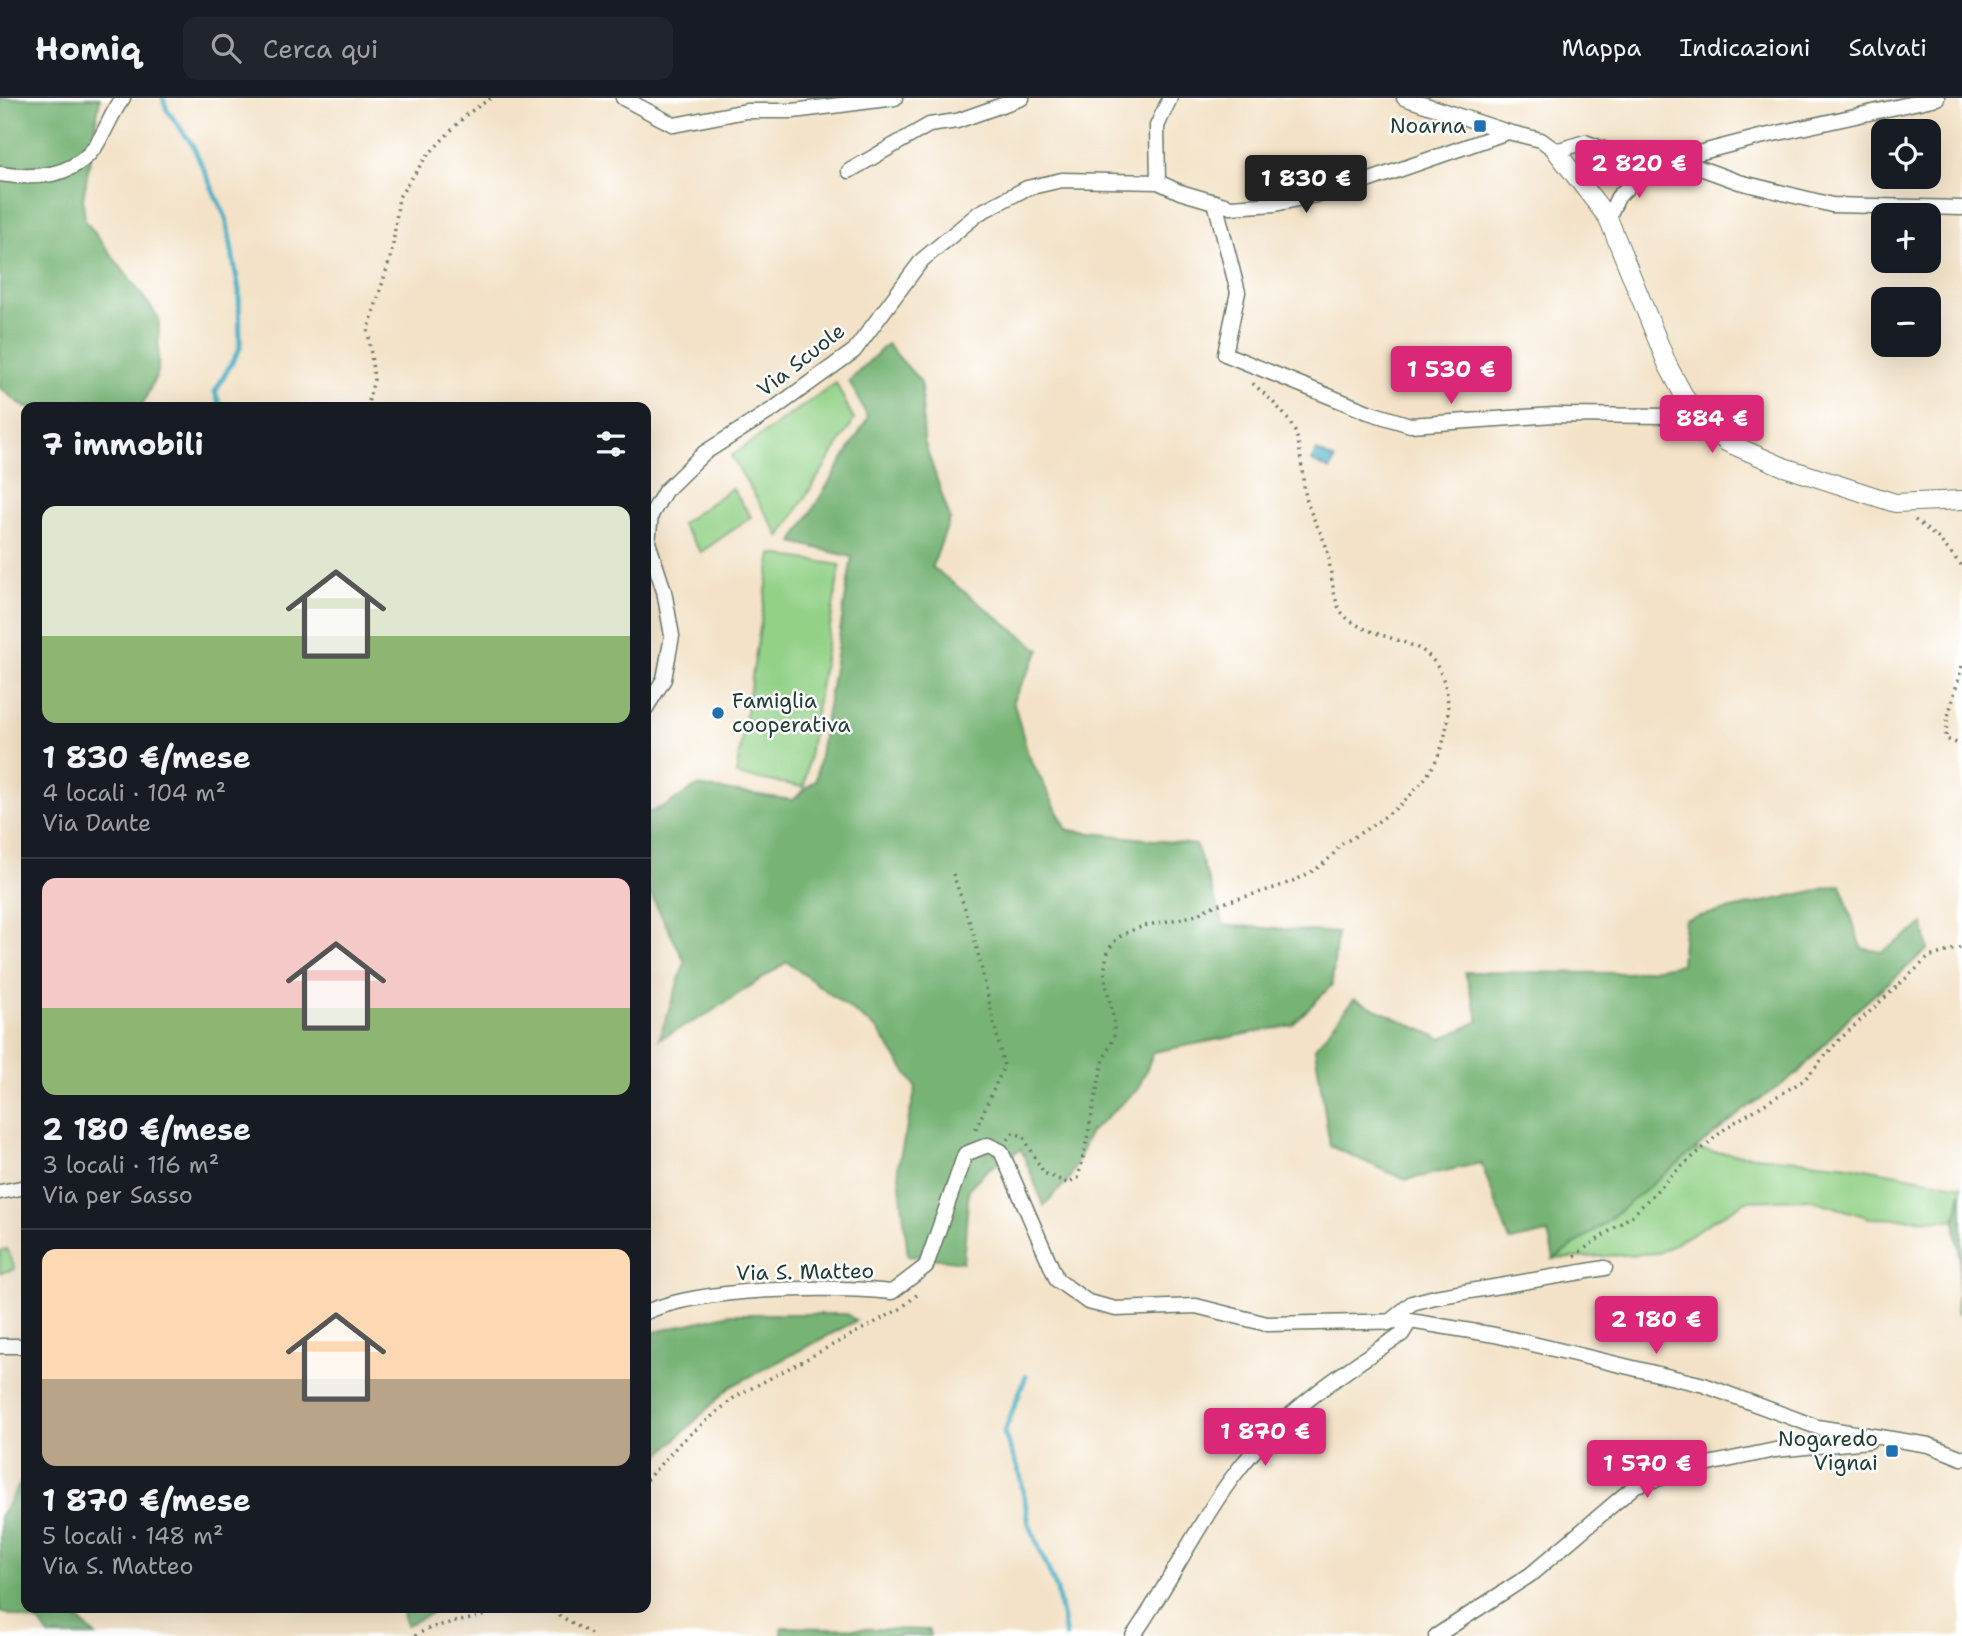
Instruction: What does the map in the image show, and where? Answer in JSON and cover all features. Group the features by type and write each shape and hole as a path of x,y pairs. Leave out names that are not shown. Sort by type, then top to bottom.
{"street":[{"path":"0,174 32,178 74,168 101,138 108,119 123,98"},
{"path":"623,98 674,125 746,111 793,111 895,98"},
{"path":"849,171 929,125 967,117 1022,98"},
{"path":"1170,98 1157,127 1158,182 1180,192 1231,207 1275,204 1347,188 1508,132"},
{"path":"1404,98 1541,140 1556,151 1608,218 1668,366 1689,405 1726,442 1784,467 1895,503 1962,500"},
{"path":"1556,151 1585,142 1648,166 1760,137 1937,98"},
{"path":"1678,160 1739,182 1832,205 1962,208"},
{"path":"1608,218 1618,197 1648,166"},
{"name":"Via Scuole","path":"651,515 665,491 704,453 775,408 854,351 922,260 979,213 1027,188 1062,180 1158,182"},
{"path":"1216,202 1238,292 1230,356 1410,425 1554,415 1672,416 1689,405"},
{"name":"Via Scuole","path":"651,551 664,591 672,636 664,679 651,700"},
{"path":"926,1266 965,1154 988,1145 1001,1151 1057,1280 1088,1302 1116,1309 1196,1306 1267,1324 1410,1321 1495,1335 1691,1382 1817,1427 1929,1445 1962,1458"},
{"path":"0,1192 21,1188"},
{"name":"Via S. Matteo","path":"651,1311 724,1294 859,1289 892,1292 926,1266"},
{"path":"1388,1323 1412,1303 1435,1297 1605,1268"},
{"path":"1133,1636 1162,1595 1195,1533 1233,1476 1303,1402 1402,1334 1410,1321"},
{"path":"0,1346 21,1346"},
{"path":"1436,1636 1530,1576 1636,1485 1713,1463 1775,1450 1893,1439"}],"path":[{"path":"368,402 374,379 368,330 392,251 399,197 425,157 467,114 491,98"},
{"path":"1001,1151 1013,1133 1023,1136 1044,1173 1067,1183 1078,1178 1088,1121 1105,1056 1114,1035 1106,966 1109,949 1121,937 1156,922 1194,915 1273,890 1324,862 1332,857 1340,845 1417,789 1433,770 1443,748 1448,721 1448,695 1438,667 1425,652 1347,619 1337,605 1325,542 1314,524 1307,499 1296,434 1276,405 1250,381 1230,356"},
{"path":"1895,503 1939,539 1962,566"},
{"path":"1962,666 1947,720 1946,739 1962,744"},
{"path":"953,874 973,932 1004,1066 965,1154"},
{"path":"1562,1259 1575,1256 1634,1214 1672,1175 1727,1127 1804,1080 1839,1040 1929,957 1962,947"},
{"path":"651,1475 681,1442 735,1397 900,1309 923,1290 926,1266"},
{"path":"415,1636 427,1628 485,1618 492,1613"},
{"path":"555,1613 594,1636"}],"green space":[{"path":"0,98 100,98 83,200 85,220 159,318 158,372 144,402 21,402 21,404 0,388"},
{"path":"887,344 921,382 924,441 950,519 932,567 1040,650 1013,700 1028,754 1067,830 1196,845 1224,925 1337,933 1332,985 1292,1025 1154,1052 1138,1089 1089,1133 1070,1178 1044,1206 1021,1149 987,1170 969,1188 963,1262 908,1255 898,1166 916,1087 877,1029 787,962 706,1015 659,1039 685,962 651,895 651,812 697,786 793,800 816,780 852,557 793,542 868,418 849,381"},
{"path":"836,383 854,420 780,537 731,456"},
{"path":"732,488 751,517 701,552 681,524"},
{"path":"772,554 840,565 804,787 736,775"},
{"path":"1841,885 1861,948 1882,952 1924,924 1928,949 1851,1015 1797,1074 1744,1110 1602,1225 1554,1259 1548,1233 1510,1241 1481,1163 1406,1180 1330,1146 1315,1048 1354,999 1442,1039 1479,1021 1465,972 1629,973 1681,964 1685,919"},
{"path":"1693,1150 1849,1165 1962,1186 1955,1220 1870,1218 1809,1199 1746,1201 1659,1253 1554,1259 1602,1225"},
{"path":"1962,1192 1962,1315 1956,1313 1960,1260 1955,1220"},
{"path":"7,1249 15,1269 0,1273 0,1251"},
{"path":"730,1314 847,1314 856,1321 730,1387 651,1463 651,1333"},
{"path":"21,1482 21,1613 71,1613 96,1636 49,1636 40,1623 0,1612 0,1517"},
{"path":"403,1613 432,1613 406,1625"},
{"path":"782,1627 929,1630 930,1636 782,1636"}],"water":[{"path":"1317,451 1335,460 1330,470 1312,461"}],"waterway":[{"path":"163,98 167,110 192,144 226,218 239,291 240,348 215,392 219,402"},
{"path":"1026,1376 1004,1433 1020,1474 1029,1524 1057,1590 1066,1636"}],"place":[{"name":"Noarna","path":"1480,126"},
{"name":"Famiglia cooperativa","path":"718,713"},
{"name":"Nogaredo Vignai","path":"1892,1451"}]}
